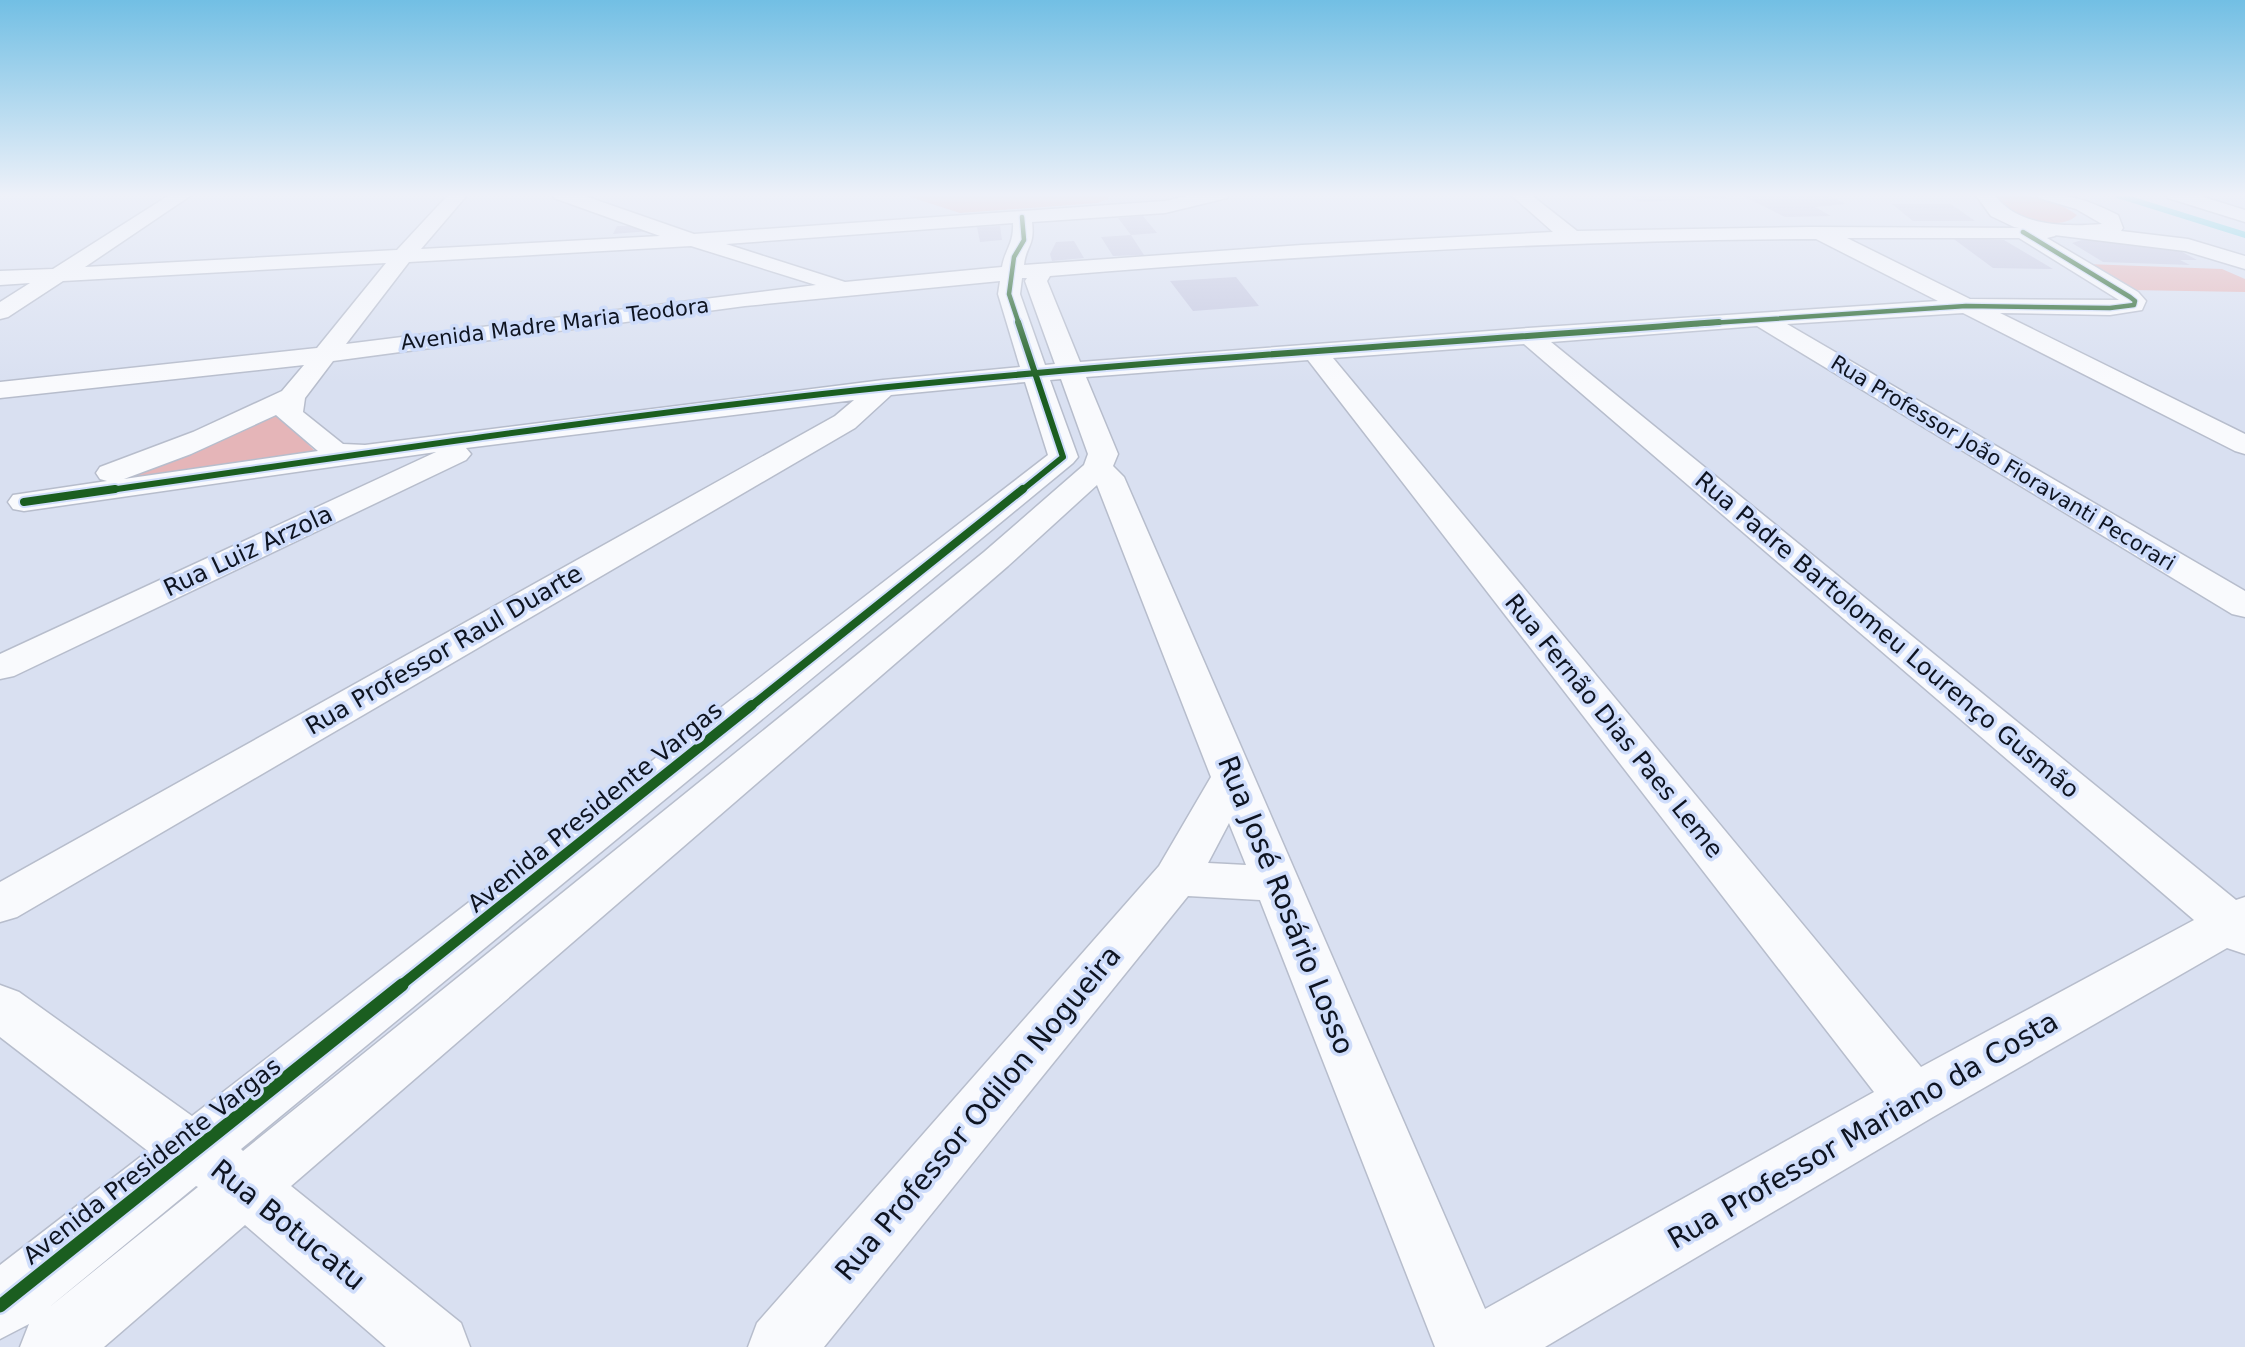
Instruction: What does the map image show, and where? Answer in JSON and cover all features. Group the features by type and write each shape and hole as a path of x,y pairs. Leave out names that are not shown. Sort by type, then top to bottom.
{"street":[{"path":"0,312 87,257"},
{"path":"0,278 387,257"},
{"path":"12,506 158,457 292,397 402,257"},
{"path":"746,257 847,288"},
{"path":"1014,257 1027,272"},
{"name":"Avenida Madre Maria Teodora","path":"0,390 326,353 847,288 1232,257"},
{"path":"1867,257 2245,445"},
{"path":"12,506 496,435 883,388 1053,371 1761,318 1966,306 2110,308 2134,305 2130,297 2064,257"},
{"path":"2226,257 2245,263"},
{"name":"Avenida Presidente Vargas","path":"1027,272 1009,295 1103,454 1097,469"},
{"name":"Rua Professor João Fioravanti Pecorari","path":"1761,318 2245,606"},
{"name":"Rua Padre Bartolomeu Lourenço Gusmão","path":"1528,335 2240,925"},
{"name":"Rua Fernão Dias Paes Leme","path":"1315,353 1913,1099"},
{"name":"Avenida Presidente Vargas","path":"0,1306 1063,457 1053,371"},
{"path":"0,397 29,388"},
{"name":"Rua Professor Raul Duarte","path":"0,904 845,422 883,388"},
{"path":"292,397 289,414 336,452 374,454"},
{"name":"Rua Luiz Arzola","path":"0,668 496,435"},
{"path":"53,1347 985,568 1097,469"},
{"name":"Rua José Rosário Losso","path":"1097,469 1109,477 1468,1347"},
{"name":"Rua Professor Odilon Nogueira","path":"781,1347 1176,878 1233,777"},
{"path":"1176,878 1277,884"},
{"name":"Rua Professor Mariano da Costa","path":"1482,1347 1913,1099 2240,925"},
{"name":"Rua Botucatu","path":"0,1007 245,1186 437,1347"}],"shaded area":[{"path":"2086,264 2222,269 2245,279 2245,292 2130,290"},
{"path":"275,412 318,454 115,482"}],"building":[{"path":"1051,257 1084,258 1052,261"},
{"path":"1978,257 2032,257 2053,269 1993,268"},
{"path":"2095,257 2191,257 2197,260 2180,260 2190,265 2103,262"},
{"path":"1236,277 1259,306 1193,311 1170,281"}],"cycle path":[{"path":"0,1306 1063,457 1009,294 1014,257"},
{"path":"24,502 496,435 883,388 1036,373 1966,306 2110,308 2134,305 2135,301 2130,297 2064,257"}]}
